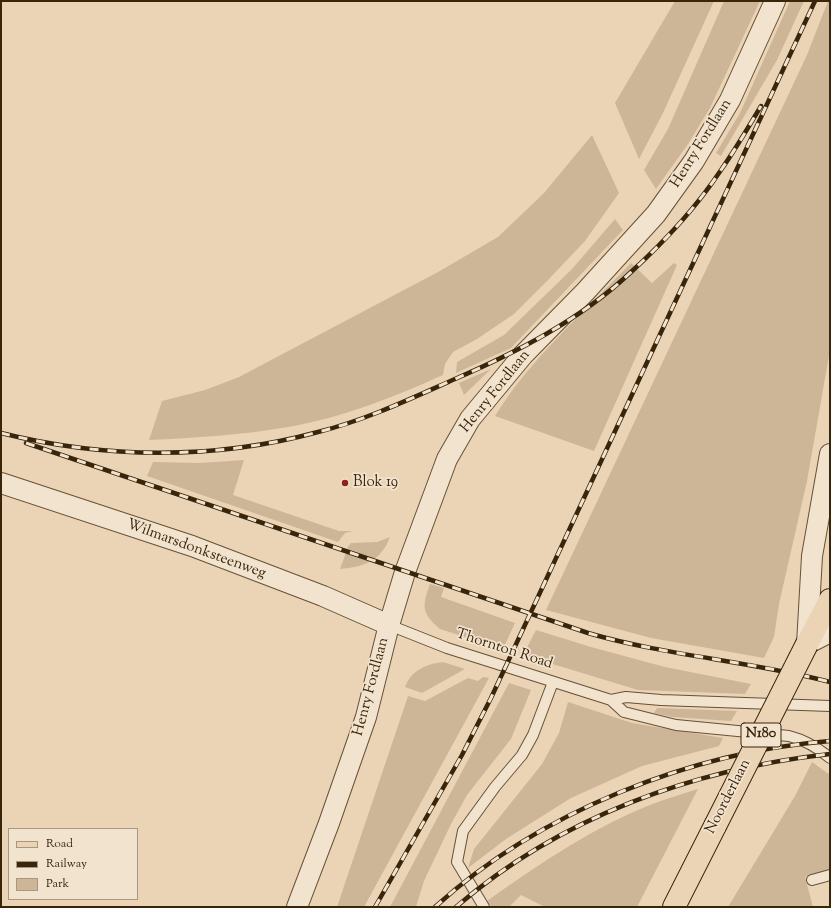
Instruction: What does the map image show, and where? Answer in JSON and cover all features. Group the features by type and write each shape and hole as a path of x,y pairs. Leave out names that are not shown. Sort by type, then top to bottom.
{"main road":[{"name":"Noorderlaan","path":"674,907 830,600"}],"street":[{"name":"Henry Fordlaan","path":"297,907 329,823 366,717 388,625 405,572 447,459 470,419 523,355 656,214 694,161 730,100 775,1"},
{"name":"Noorderlaan","path":"807,644 812,562 830,454"},
{"name":"Wilmarsdonksteenweg","path":"1,483 192,546 323,596 388,625"},
{"path":"807,644 830,632"}],"lane":[{"name":"Thornton Road","path":"388,625 447,648 612,700 624,712 670,724 789,736 809,743 830,758"},
{"path":"484,907 457,862 463,831 495,786 522,755 533,735 553,682"},
{"name":"Thornton Road","path":"612,700 626,697 661,700 830,706"},
{"path":"812,880 830,875"}],"green space":[{"path":"675,1 714,1 663,113 639,159 615,103"},
{"path":"724,1 760,1 710,108 688,144 656,189 644,170 668,129"},
{"path":"790,1 804,1 777,60 721,156 716,153 740,113"},
{"path":"828,1 830,1 830,350 807,481 779,604 774,637 764,658 651,638 546,610 807,55"},
{"path":"592,135 619,193 585,241 549,279 514,314 477,339 453,352 445,364 443,375 367,406 308,423 271,430 236,434 149,440 162,401 205,390 239,377 438,272 498,237 544,193"},
{"path":"615,219 623,230 511,348 456,373 457,362 504,335 572,269"},
{"path":"631,263 652,283 674,263 677,265 594,451 495,416 509,395 541,355"},
{"path":"491,369 464,395 459,383"},
{"path":"244,460 233,495 339,531 353,531 345,533 338,542 147,476 153,462 200,463"},
{"path":"390,537 382,552 371,561 357,567 340,569 348,547 351,543 377,542"},
{"path":"430,584 444,588 441,597 515,623 503,649 440,629 426,614 425,604"},
{"path":"536,630 665,667 751,684 745,694 638,690 523,655"},
{"path":"443,662 465,669 422,693 405,687 415,672 431,664"},
{"path":"483,677 489,678 364,907 337,907 408,696 425,701 468,678 478,681"},
{"path":"509,683 531,690 511,739 467,795 451,824 424,881 416,907 390,907"},
{"path":"568,702 632,723 723,738 719,746 642,766 571,798 506,839 468,868 474,849 542,764 559,733"},
{"path":"657,708 737,711 731,721 672,717 654,713"},
{"path":"812,762 830,775 830,869 805,877 813,907 728,907 795,796"},
{"path":"698,789 637,907 545,907 521,895 509,907 492,907 487,901 527,873 589,834 633,812"}],"railway":[{"path":"375,907 462,755 491,698 815,1"},
{"path":"1,433 40,442 80,448 120,451 160,453 240,448 279,441 336,427 405,401 478,369 547,334 590,306 611,290 655,250 701,198 726,162 761,106"},
{"path":"26,443 588,633 618,641 770,669 830,682"},
{"path":"435,907 476,873 521,843 569,816 619,792 671,773 724,758 777,747 830,741"},
{"path":"456,907 496,875 539,847 584,823 631,802 679,785 729,772 779,761 830,754"}],"place":[{"name":"Blok 19","path":"345,483"}]}
